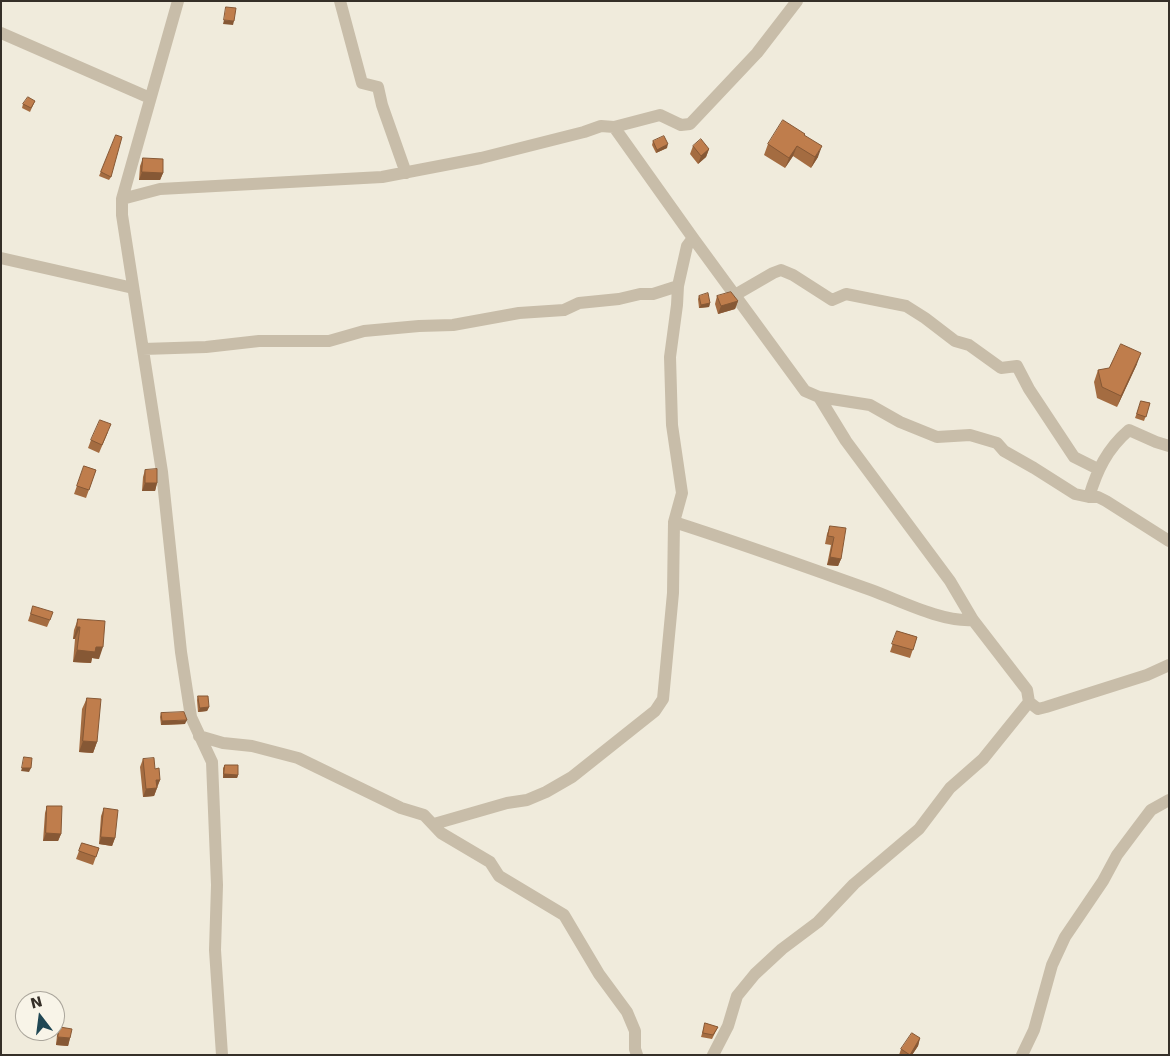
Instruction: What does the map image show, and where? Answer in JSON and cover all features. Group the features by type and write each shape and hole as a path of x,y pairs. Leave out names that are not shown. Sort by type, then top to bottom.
{"street":[{"path":"178,1 122,199 122,216 162,472 181,652 191,717 212,762 217,885 216,950 222,1055"},
{"path":"340,1 362,83 378,87 384,112 406,173"},
{"path":"122,199 160,189 382,177 481,158 601,126 614,127 660,115 681,124 690,124 757,53 797,1"},
{"path":"1,33 150,98"},
{"path":"614,127 692,238 805,391 819,397 870,405 900,422 937,437 970,435 997,442 1004,451 1075,494 1089,498 1098,497 1169,541"},
{"path":"434,824 527,800 572,778 655,711 663,699 672,593 674,522 682,492 672,425 670,357 678,305 678,286 687,246 692,238"},
{"path":"1,258 133,288"},
{"path":"735,295 781,270 793,275 832,300 846,294 906,306 955,341 968,345 1001,368 1017,366 1029,389 1074,457 1098,470"},
{"path":"143,349 206,347 259,341 330,341 364,331 453,325 518,313 564,310 579,303 619,300 640,294 652,294 678,286"},
{"path":"713,1055 728,1026 737,996 755,974 782,949 818,922 854,884 919,829 950,788 983,759 1028,702 1027,690 973,620 950,581 846,442 819,397"},
{"path":"1089,498 1098,470 1115,442 1129,430 1169,446"},
{"path":"674,522 874,591 919,609 961,621 973,620"},
{"path":"1028,702 1038,709 1046,707 1139,678 1169,665"},
{"path":"199,736 223,743 252,746 298,758 401,808 424,815 441,833 490,862 499,876 564,915 599,974 626,1012 635,1031 634,1049 637,1055"},
{"path":"1022,1055 1034,1030 1049,972 1065,937 1103,881 1117,855 1138,827 1151,810 1169,800"}],"building":[{"path":"226,7 236,8 234,21 224,20"},
{"path":"28,97 35,101 31,108 23,104"},
{"path":"783,120 822,146 815,157 797,146 789,158 768,144"},
{"path":"116,135 122,137 111,177 101,172"},
{"path":"664,136 668,144 657,150 653,141"},
{"path":"701,139 709,149 701,156 693,146"},
{"path":"143,158 163,159 163,173 142,172"},
{"path":"731,292 738,301 721,306 717,296"},
{"path":"708,293 710,303 701,305 699,296"},
{"path":"1121,344 1141,353 1121,396 1102,387 1098,370 1109,368"},
{"path":"1141,401 1150,403 1146,417 1137,414"},
{"path":"100,420 111,424 102,445 91,440"},
{"path":"84,466 96,470 89,490 77,486"},
{"path":"157,469 157,483 145,483 145,470"},
{"path":"830,526 846,528 841,559 830,557 834,537 828,536"},
{"path":"33,606 53,612 50,620 31,614"},
{"path":"78,619 105,621 103,647 96,647 95,652 77,650 80,627 77,627"},
{"path":"897,631 917,637 913,650 892,644"},
{"path":"198,696 208,696 209,707 200,708"},
{"path":"87,698 101,699 97,742 83,741"},
{"path":"184,712 187,720 162,721 161,713"},
{"path":"24,757 32,758 31,768 22,768"},
{"path":"154,758 155,769 159,768 160,780 156,780 157,788 146,789 143,759"},
{"path":"225,765 238,765 238,775 224,774"},
{"path":"47,806 62,806 61,834 46,833"},
{"path":"104,808 118,810 115,838 101,837"},
{"path":"82,843 99,848 96,857 79,851"},
{"path":"705,1023 718,1027 713,1035 703,1033"},
{"path":"65,1028 72,1029 70,1038 65,1038"},
{"path":"912,1033 920,1038 910,1055 901,1049"}]}
